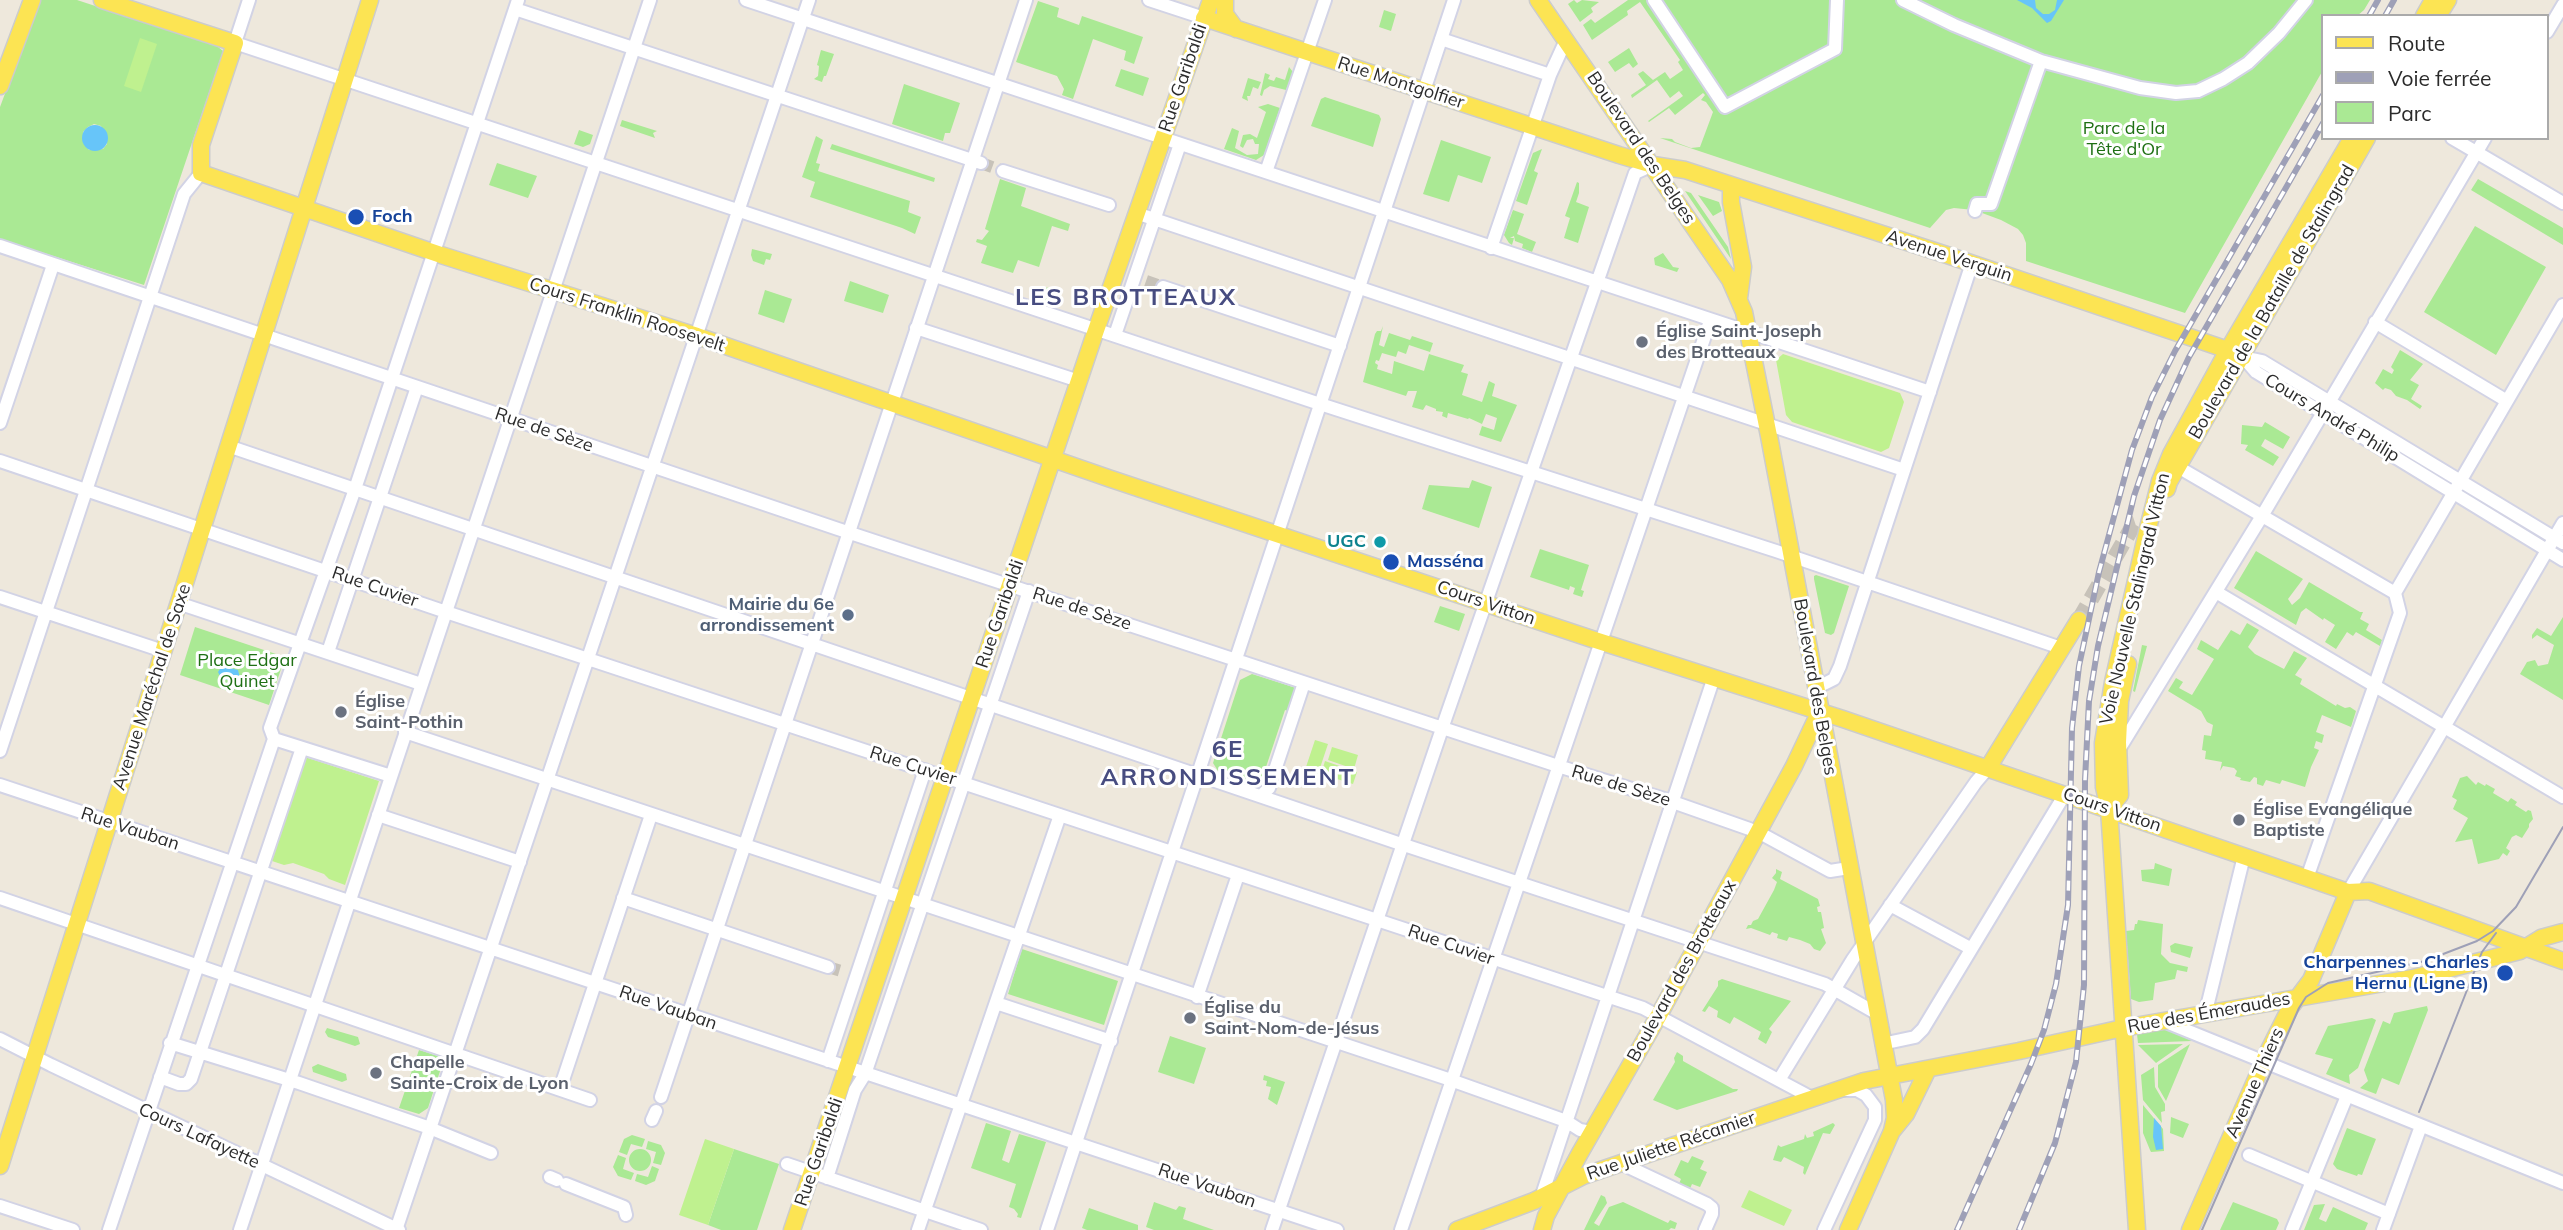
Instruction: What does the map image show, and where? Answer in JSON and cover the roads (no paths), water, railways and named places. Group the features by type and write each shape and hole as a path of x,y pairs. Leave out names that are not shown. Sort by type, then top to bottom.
{"main road":[{"path":"0,86 3,69 32,0"},
{"path":"102,0 139,6 235,43 201,145 201,173"},
{"name":"Avenue Maréchal de Saxe","path":"0,1166 370,0"},
{"name":"Rue Garibaldi","path":"792,1230 819,1176 848,1068 1136,213 1211,0"},
{"name":"Rue Garibaldi","path":"1225,0 1225,14 1236,29"},
{"name":"Boulevard des Belges","path":"1538,0 1653,165 1730,280 1739,298 1749,333 1767,424 1783,554 1816,688 1889,1076 1895,1118 1892,1131"},
{"name":"Rue Montgolfier","path":"1204,18 1653,165"},
{"name":"Boulevard de la Bataille de Stalingrad","path":"2174,460 2351,140"},
{"name":"Boulevard de la Bataille de Stalingrad","path":"2235,353 2366,140"},
{"name":"Avenue Verguin","path":"1653,165 1685,170 2235,353"},
{"name":"Cours Franklin Roosevelt","path":"201,173 434,253 696,336 1053,459"},
{"name":"Boulevard des Belges","path":"1731,186 1731,202 1742,267 1739,298"},
{"name":"Cours Vitton","path":"1053,459 1820,711 2348,892 2369,891 2563,961"},
{"name":"Voie Nouvelle Stalingrad Vitton","path":"2109,809 2104,787 2103,743 2107,714 2146,518 2160,481 2174,460"},
{"name":"Voie Nouvelle Stalingrad Vitton","path":"2109,809 2120,795 2120,701 2174,460"},
{"path":"1989,768 2078,620"},
{"name":"Boulevard des Brotteaux","path":"1542,1230 1546,1216 1659,1015 1794,766 1820,711"},
{"path":"2109,809 2137,1230"},
{"name":"Avenue Thiers","path":"2190,1230 2284,1018 2311,979 2348,892"},
{"name":"Rue des Émeraudes","path":"1889,1076 2123,1028 2425,976 2519,951 2542,938 2563,932"},
{"path":"1847,1230 1892,1131 1906,1115 1928,1069"},
{"name":"Rue Juliette Récamier","path":"1457,1230 1541,1198 1583,1176 1864,1081 1889,1076"}],"street":[{"path":"249,0 235,43 2062,648"},
{"path":"240,1230 473,529 555,292 650,0"},
{"path":"746,0 1930,392"},
{"path":"397,1230 809,0"},
{"path":"661,1097 916,328 976,162 1026,0"},
{"name":"Rue Montgolfier","path":"1149,0 1204,18"},
{"path":"1266,172 1325,0"},
{"path":"1048,1230 1454,0"},
{"path":"1654,0 1725,107 1835,49 1837,0"},
{"path":"1903,0 1954,25 2041,61 2140,88 2176,93 2198,91 2248,63 2279,33 2306,0"},
{"path":"109,1230 274,739 270,728 355,489 516,5 634,49 976,162"},
{"path":"2549,29 2563,5"},
{"path":"1441,39 1550,75"},
{"path":"1491,248 1550,75 1566,40"},
{"path":"1975,211 1977,204 1991,204 2041,61"},
{"path":"2456,140 2563,203"},
{"path":"2119,751 2262,516 2484,140"},
{"path":"1115,335 1140,279 1154,219 1180,144"},
{"path":"1272,1230 1442,728 1635,173 1653,165"},
{"path":"1003,171 1109,205"},
{"path":"0,751 184,194 201,173"},
{"path":"1136,213 1904,470"},
{"name":"Rue de Sèze","path":"0,246 848,532 1673,802 1758,832 1830,871 1849,868"},
{"path":"1816,688 1834,679 1972,264"},
{"path":"0,423 53,265"},
{"path":"1163,287 1340,346"},
{"path":"2307,878 2400,613 2395,593 2563,305"},
{"path":"1401,1230 1710,321"},
{"path":"2375,322 2507,401"},
{"path":"916,328 1079,381"},
{"name":"Cours André Philip","path":"2235,353 2256,372 2325,407 2456,486 2559,540"},
{"path":"328,652 417,387"},
{"path":"228,446 1404,845 1835,988 1877,1013"},
{"path":"2174,460 2262,516 2395,593"},
{"name":"Rue Cuvier","path":"0,461 1608,997 1659,1015 1814,1099"},
{"name":"Cours André Philip","path":"2456,486 2563,560"},
{"name":"Avenue Thiers","path":"2348,892 2547,551 2559,540 2563,523"},
{"name":"Rue Garibaldi","path":"819,1176 855,1090 865,1074 1029,591"},
{"path":"2216,592 2563,797"},
{"path":"0,597 163,651"},
{"path":"178,603 421,684"},
{"path":"1541,1198 1714,677"},
{"path":"1261,796 1269,789 1304,683"},
{"path":"405,733 1451,1080 1566,1121 1580,1130 1592,1132"},
{"path":"274,739 391,776"},
{"path":"160,1077 179,1084 186,1084 191,1079 302,748"},
{"path":"1779,1080 1890,905 1976,782 1989,768"},
{"path":"828,1061 851,974 886,892 925,770"},
{"name":"Rue Vauban","path":"0,785 1336,1230"},
{"path":"1882,1044 1908,1040 1919,1034 2065,794"},
{"path":"378,815 520,863"},
{"path":"560,1090 651,815"},
{"path":"918,1230 1059,815"},
{"path":"2205,1015 2245,856"},
{"path":"1197,997 1238,875"},
{"path":"0,898 595,1101"},
{"path":"623,898 828,967"},
{"path":"1890,905 1970,948"},
{"path":"996,1003 1111,1041"},
{"path":"2162,1021 2563,1183"},
{"name":"Cours Lafayette","path":"0,1039 397,1230"},
{"path":"170,1044 290,1080 431,1128 491,1153"},
{"path":"1824,1230 1875,1120 1875,1107 1866,1094 1857,1090 1837,1090"},
{"path":"2291,1230 2347,1096"},
{"path":"2383,1230 2421,1126"},
{"path":"2253,1157 2389,1214"},
{"path":"1620,1163 1707,1203 1712,1208 1707,1226"},
{"path":"787,1164 981,1230"},
{"path":"552,1178 624,1207 626,1215"},
{"path":"0,1206 73,1230"}],"water":[{"path":"2017,0 2035,0 2036,8 2043,14 2049,14 2055,10 2057,0 2064,0 2047,23 2032,8"},
{"path":"95,125 104,129 108,138 104,147 95,151 86,147 82,138 86,129"},
{"path":"222,666 238,670 240,678 235,682 221,678 218,672"},
{"path":"2154,1118 2161,1126 2163,1149 2156,1150 2153,1137"}],"tunnel":[{"path":"981,163 1003,171"},
{"path":"1146,281 1163,287"},
{"path":"2079,620 2134,524 2140,522"},
{"path":"828,967 845,972"}],"tram line":[{"path":"2202,1230 2306,997 2328,983 2425,961 2477,941 2493,931 2516,907 2563,827"},
{"path":"2419,1112 2482,952 2496,933"}],"railway":[{"path":"2370,14 2378,0"},
{"path":"2386,14 2394,0"},
{"path":"1957,1230 2031,1064 2044,1030 2056,984 2068,905 2072,728 2079,666 2099,572 2132,450 2152,397 2175,351 2322,97"},
{"path":"2019,1230 2055,1143 2076,1062 2084,985 2085,780 2089,701 2098,646 2134,496 2160,420 2189,357 2322,125"}],"place":[{"name":"Foch","path":"356,217"},
{"name":"Église Saint-Joseph des Brotteaux","path":"1642,342"},
{"name":"UGC","path":"1380,542"},
{"name":"Masséna","path":"1391,562"},
{"name":"Mairie du 6e arrondissement","path":"848,615"},
{"name":"Église Saint-Pothin","path":"341,712"},
{"name":"Église Evangélique Baptiste","path":"2239,820"},
{"name":"Charpennes - Charles Hernu (Ligne B)","path":"2505,973"},
{"name":"Église du Saint-Nom-de-Jésus","path":"1190,1018"},
{"name":"Chapelle Sainte-Croix de Lyon","path":"376,1073"}],"district":[{"name":"LES BROTTEAUX","path":"1126,298"},
{"name":"6E ARRONDISSEMENT","path":"1228,764"}],"park label":[{"name":"Parc de la Tête d'Or","path":"2124,139"},
{"name":"Place Edgar Quinet","path":"247,671"}]}
